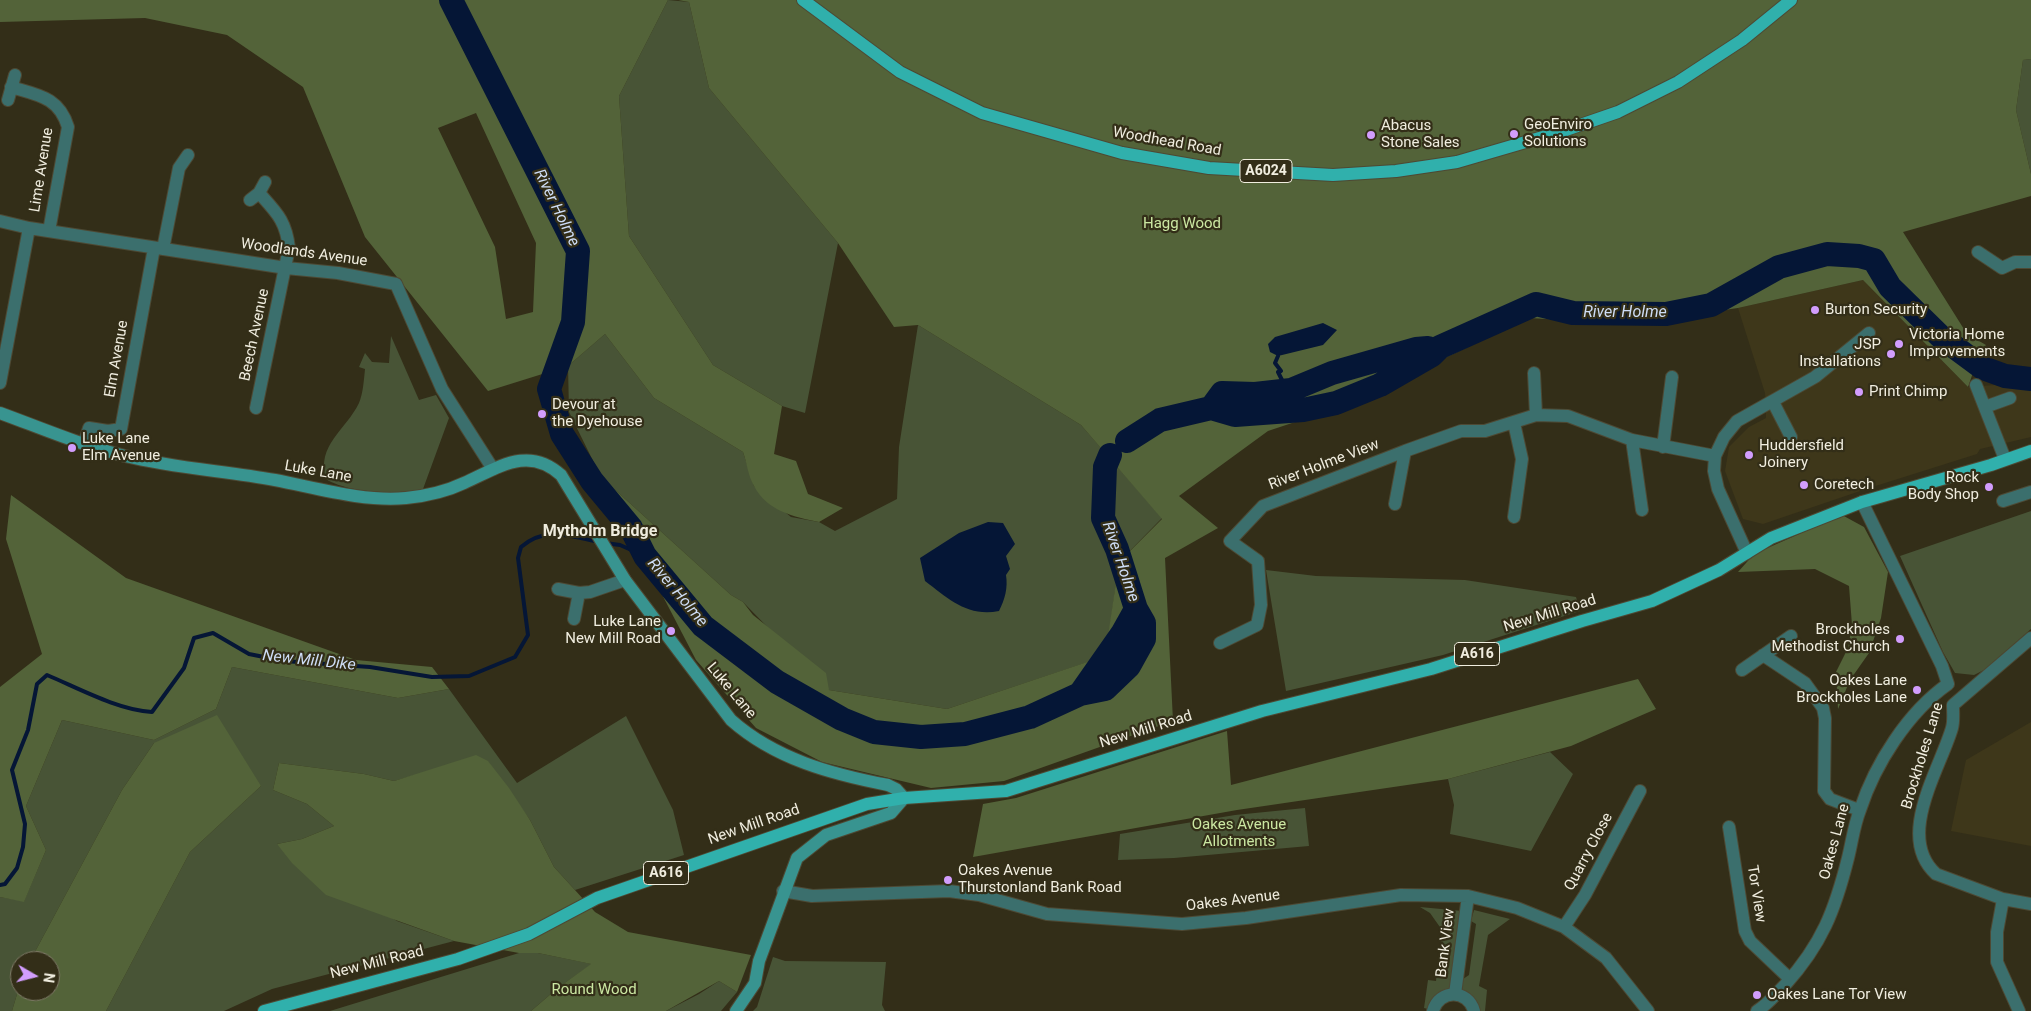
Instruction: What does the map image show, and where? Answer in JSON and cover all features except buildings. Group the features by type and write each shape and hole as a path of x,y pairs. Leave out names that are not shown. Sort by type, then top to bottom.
{"main road":[{"name":"Woodhead Road","path":"803,0 900,72 982,113 1122,153 1209,168 1333,175 1396,171 1457,162 1560,132 1618,112 1678,82 1742,40 1790,0"},
{"name":"New Mill Road","path":"264,1011 458,959 529,934 597,898 867,804 904,798 1006,791 1262,711 1431,669 1582,620 1652,601 1719,570 1770,538 1862,502 2031,451"}],"street":[{"name":"Lime Avenue","path":"8,100 13,81 50,100 62,112 68,127 49,231"},
{"path":"159,248 180,168 188,155"},
{"name":"Beech Avenue","path":"256,408 289,248 287,231 280,215 258,192"},
{"name":"Woodlands Avenue","path":"0,221 29,228 286,268 338,273 396,284 442,389 493,469"},
{"path":"0,383 29,228"},
{"name":"Elm Avenue","path":"84,444 89,428 108,431 121,429 159,248"},
{"path":"1978,252 2001,274 2015,262 2031,262"},
{"path":"1747,552 1718,489 1714,471 1715,456 1724,437 1737,421 1815,377 1870,333"},
{"path":"1534,372 1536,415"},
{"path":"1663,447 1672,378"},
{"path":"1976,385 2005,459"},
{"path":"1985,407 2010,398"},
{"path":"1773,402 1791,437"},
{"name":"Luke Lane","path":"0,413 84,444 124,456 158,463 237,473 361,496 391,498 436,494 463,484 493,469 521,460 538,461 551,466 560,475 626,580 730,720 750,737 829,773 888,785 896,789 904,798"},
{"name":"River Holme View","path":"1220,643 1257,625 1261,604 1258,561 1230,541 1263,506 1404,451 1461,431 1485,431 1536,415 1568,416 1632,440 1715,456"},
{"path":"1514,423 1522,459 1514,517"},
{"path":"1632,440 1642,510"},
{"name":"River Holme View","path":"1395,504 1404,451"},
{"path":"2003,500 2031,492"},
{"path":"1862,502 1942,666 1953,705"},
{"path":"558,589 580,593 590,592 626,580"},
{"path":"574,619 580,593"},
{"path":"1742,670 1791,636"},
{"name":"Brockholes Lane","path":"2031,638 1953,705 1952,727 1926,793 1920,827 1928,868 1936,874 2003,899 2031,904"},
{"path":"1763,655 1804,683 1819,699 1825,718 1824,791 1830,799 1860,810"},
{"name":"Oakes Lane","path":"1758,1011 1790,979 1817,944 1832,914 1860,810 1874,776 1899,737 1926,701 1948,684"},
{"name":"Quarry Close","path":"1564,927 1585,895 1640,791"},
{"path":"736,1011 755,983 760,961 783,892 797,858 826,835 891,813 904,798"},
{"name":"Tor View","path":"1729,827 1745,931 1750,942 1790,979"},
{"name":"Oakes Avenue","path":"783,892 812,896 949,891 978,896 1047,914 1182,924 1246,918 1401,895 1468,896 1518,908 1564,927 1606,958 1648,1011"},
{"name":"Bank View","path":"1456,994 1468,896"},
{"path":"2003,899 1997,932 1997,962 2019,1011"},
{"name":"Bank View","path":"1433,1011 1438,1001 1443,997 1456,994 1468,1000 1474,1011"}],"shaded area":[{"path":"1863,280 1968,387 1995,385 2031,387 2031,437 1980,449 1977,454 1763,524 1743,519 1725,471 1729,447 1749,427 1766,418 1765,393 1738,308"},
{"path":"2031,722 2031,846 1951,831 1966,760"}],"green space":[{"path":"0,0 668,0 619,96 629,236 713,365 782,406 774,454 796,461 808,494 843,508 819,522 782,512 774,507 760,495 754,486 743,452 654,398 605,334 568,366 488,391 365,237 303,87 227,35 145,18 0,22","holes":["476,113 536,243 533,312 506,319 495,247 438,128"]},
{"path":"668,0 689,2 709,88 838,243 805,413 782,406 713,365 629,236 619,96"},
{"name":"Hagg Wood","path":"678,0 2031,0 2031,59 2023,60 2016,110 2031,174 2031,196 1903,232 1967,334 1986,345 1977,361 1968,387 1863,280 1738,308 1626,324 1530,318 1340,407 1268,431 1179,496 1218,528 1165,558 1173,721 1004,781 931,788 822,762 756,728 696,660 601,477 731,595 743,602 753,615 826,673 829,690 947,709 1105,656 1119,562 1162,519 1081,425 918,325 894,327 838,243 709,88 689,2"},
{"path":"2031,59 2031,174 2016,110 2023,60"},
{"path":"918,325 1081,425 1162,518 1119,562 1106,656 947,709 829,690 743,602 731,595 601,477 569,412 568,366 605,334 654,398 743,452 754,486 791,517 819,522 835,531 897,499 899,447"},
{"path":"391,336 419,400 436,395 449,418 423,489 387,492 359,490 335,484 326,479 325,457 334,438 359,403 365,369 359,367 365,353 372,362 389,363"},
{"path":"11,495 126,578 356,660 432,667 449,689 398,698 232,667 216,709 154,740 62,720 26,806 46,850 24,902 0,897 0,687 42,654 6,539"},
{"path":"2031,511 2031,629 1984,670 1974,675 1955,673 1943,652 1900,556"},
{"path":"1842,515 1864,527 1888,572 1881,618 1869,653 1850,680 1838,709 1836,672 1848,648 1852,625 1849,586 1815,569 1738,572 1754,554"},
{"path":"1266,570 1316,576 1465,580 1576,597 1580,611 1443,655 1286,691"},
{"path":"232,667 398,698 449,689 517,783 626,716 673,810 684,855 575,890 554,867 530,820 488,762 430,771 394,781 364,774 279,763 273,790 307,804 334,826 302,839 277,844 397,921 454,941 272,989 224,1011 106,1011 190,852 261,786 154,743 122,790 35,951 10,951 10,1001 15,1001 12,1011 0,1011 0,897 24,901 46,850 26,806 62,720 154,740 216,709"},
{"path":"1638,679 1656,709 1571,746 1448,779 1237,810 973,857 983,804 1016,798 1227,731 1231,785"},
{"path":"217,715 261,786 190,852 106,1011 12,1011 15,1001 60,1001 60,951 35,951 122,790 154,743"},
{"path":"1550,752 1573,774 1531,851 1450,834 1454,805 1448,779"},
{"name":"Round Wood","path":"476,755 488,761 509,788 530,820 554,867 595,912 628,932 751,955 737,992 719,981 666,1011 531,1011 559,987 591,964 538,953 519,953 454,941 326,895 292,863 277,844 302,839 334,826 307,804 273,790 279,763 364,774 394,781"},
{"name":"Oakes Avenue Allotments","path":"1305,808 1309,846 1174,858 1118,860 1120,834 1235,815"},
{"path":"1420,907 1462,911 1453,988 1435,998 1428,1009 1424,1008 1428,980 1436,981 1442,930 1430,913"},
{"path":"1474,910 1510,919 1488,935 1479,986 1487,990 1485,1011 1479,1011 1462,990 1463,979 1469,975 1476,924 1471,921"},
{"path":"519,953 538,953 592,964 559,987 531,1011 330,1011"},
{"path":"773,957 785,961 886,962 882,1005 885,1011 753,1011 757,1007"},
{"path":"719,981 737,992 721,1011 666,1011 699,994"}],"water":[{"path":"1323,323 1337,330 1323,345 1278,356 1270,352 1268,344 1275,337"},
{"path":"988,522 1003,523 1015,544 1006,556 1010,569 1006,575 1006,589 1003,602 999,611 988,612 968,609 959,605 925,581 920,558 959,533"}],"waterway":[{"name":"River Holme","path":"451,0 578,251 573,322 549,389 562,434 592,481 631,528 645,556 703,626 777,682 842,719 874,732 921,737 965,734 1030,717 1080,694 1105,689 1129,666 1144,639 1144,623 1136,609 1117,549 1103,518 1105,467 1110,455"},
{"name":"River Holme","path":"1127,441 1160,420 1211,408 1235,415 1303,410 1336,403 1380,385 1432,355 1440,347 1536,304 1573,313 1666,314 1711,305 1779,267 1827,254 1859,256 1874,260 1890,287 1941,337 1983,368 2005,376 2031,379"},
{"name":"River Holme","path":"1211,408 1222,393 1255,394 1291,390 1332,373 1416,349 1428,348"},
{"path":"1278,356 1275,363 1281,371 1278,372 1287,390"},
{"name":"New Mill Dike","path":"0,885 5,884 17,868 23,847 25,824 12,770 28,730 37,684 47,675 112,703 152,712 184,668 194,638 213,633 249,654 284,661 370,667 432,677 469,676 515,657 528,635 518,558 521,547 540,537 558,534 599,542"},
{"name":"New Mill Dike","path":"605,543 620,545 645,556"},
{"name":"River Holme","path":"1080,694 1122,634 1136,609"}],"place":[{"name":"GeoEnviro Solutions","path":"1514,134"},
{"name":"Abacus Stone Sales","path":"1371,135"},
{"name":"Burton Security","path":"1815,310"},
{"name":"Victoria Home Improvements","path":"1899,344"},
{"name":"JSP Installations","path":"1891,354"},
{"name":"Print Chimp","path":"1859,392"},
{"name":"Devour at the Dyehouse","path":"542,414"},
{"name":"Luke Lane Elm Avenue","path":"72,448"},
{"name":"Huddersfield Joinery","path":"1749,455"},
{"name":"Coretech","path":"1804,485"},
{"name":"Rock Body Shop","path":"1989,487"},
{"name":"Luke Lane New Mill Road","path":"671,631"},
{"name":"Brockholes Methodist Church","path":"1900,639"},
{"name":"Oakes Lane Brockholes Lane","path":"1917,690"},
{"name":"Oakes Avenue Thurstonland Bank Road","path":"948,880"},
{"name":"Oakes Lane Tor View","path":"1757,995"}],"district":[{"name":"Mytholm Bridge","path":"600,532"}]}
